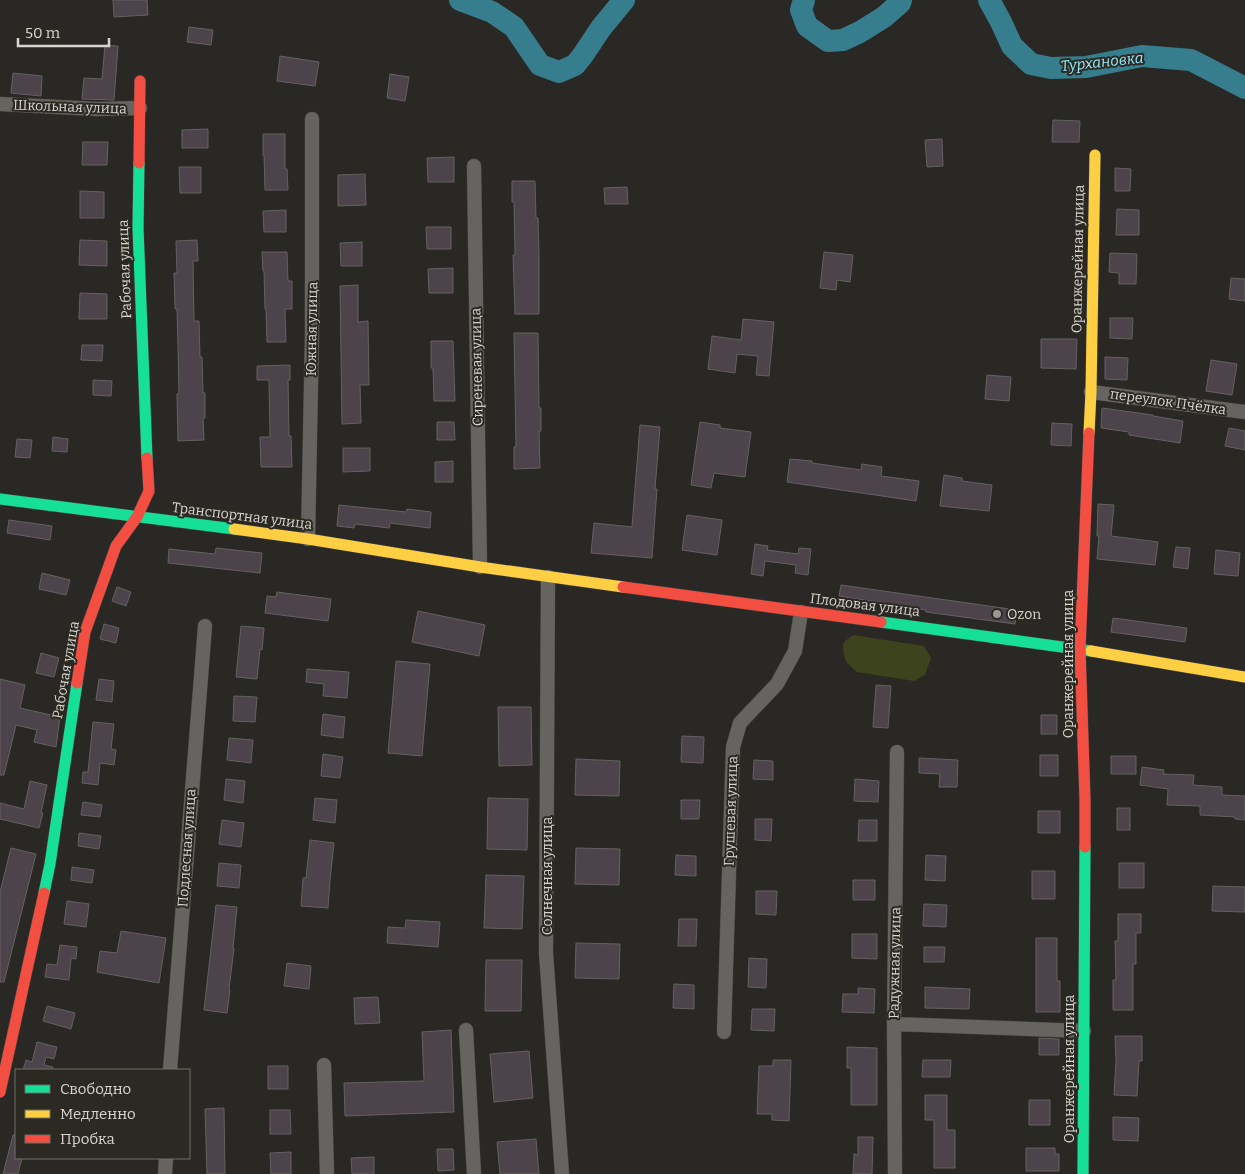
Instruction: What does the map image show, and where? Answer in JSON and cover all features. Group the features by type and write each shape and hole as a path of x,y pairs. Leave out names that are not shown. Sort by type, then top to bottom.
{"street":[{"name":"Рабочая улица","path":"0,1092 50,864 85,632 116,546 137,518 149,491 138,228 140,80"},
{"name":"Школьная улица","path":"0,104 97,109 140,108"},
{"name":"Южная улица","path":"308,539 312,334 312,119"},
{"name":"Оранжерейная улица","path":"1083,1174 1085,800 1080,649 1091,392 1095,155"},
{"name":"Сиреневая улица","path":"474,166 480,567"},
{"name":"переулок Пчёлка","path":"1091,392 1245,412"},
{"name":"Транспортная улица","path":"0,499 308,539 480,567"},
{"name":"Плодовая улица","path":"480,567 1080,649 1245,677"},
{"name":"Солнечная улица","path":"548,576 546,953 562,1174"},
{"name":"Грушевая улица","path":"724,1032 733,747 740,723 777,684 795,651 801,612"},
{"name":"Подлесная улица","path":"170,1069 205,626"},
{"name":"Радужная улица","path":"895,1174 894,1024 897,752"},
{"path":"894,1024 1084,1031"},
{"path":"466,1030 474,1174"},
{"path":"324,1065 326,1174"},
{"path":"165,1174 166,1159"}],"green space":[{"path":"853,635 924,646 931,658 925,675 914,681 857,672 847,663 844,656 843,645"}],"building":[{"path":"113,0 147,0 148,15 114,17"},
{"path":"189,27 213,30 211,45 187,42"},
{"path":"105,45 118,46 114,100 82,99 84,78 102,79"},
{"path":"280,56 319,62 315,86 277,81"},
{"path":"13,73 42,76 41,96 11,93"},
{"path":"390,74 409,77 405,101 387,98"},
{"path":"1053,120 1080,121 1079,142 1052,142"},
{"path":"208,129 208,148 182,148 182,130"},
{"path":"263,134 285,134 285,169 287,169 288,190 265,190"},
{"path":"942,139 943,166 927,167 925,140"},
{"path":"83,142 108,142 107,165 82,165"},
{"path":"454,157 454,182 428,182 427,158"},
{"path":"179,167 201,167 201,193 180,193"},
{"path":"1115,168 1131,169 1130,191 1115,191"},
{"path":"365,174 366,205 338,206 338,175"},
{"path":"512,181 535,181 536,218 538,218 539,314 515,314 514,202 512,202"},
{"path":"627,187 628,204 605,204 604,188"},
{"path":"80,191 104,192 104,218 80,218"},
{"path":"1117,209 1139,210 1139,235 1116,235"},
{"path":"286,210 286,232 264,232 263,211"},
{"path":"426,227 451,227 451,249 427,249"},
{"path":"80,240 107,241 107,266 79,265"},
{"path":"197,240 198,261 193,261 194,321 199,321 203,393 205,393 204,440 178,441 178,346 174,273 177,273 176,241"},
{"path":"362,242 362,266 341,266 340,243"},
{"path":"262,252 287,252 288,281 292,281 292,309 285,309 286,342 267,342"},
{"path":"824,252 853,255 850,282 837,280 836,290 820,288"},
{"path":"1110,253 1137,254 1136,284 1119,284 1119,273 1109,272"},
{"path":"453,268 453,293 429,293 428,269"},
{"path":"1231,278 1245,279 1245,301 1229,299"},
{"path":"358,285 358,322 368,321 369,385 360,385 361,423 342,424 340,286"},
{"path":"80,293 107,294 107,319 79,319"},
{"path":"1110,318 1133,318 1132,339 1110,338"},
{"path":"743,319 774,322 769,376 756,375 758,356 737,354 735,373 708,369 712,336 741,340"},
{"path":"514,333 538,333 539,408 541,408 541,431 539,431 540,468 514,469 514,447 516,447"},
{"path":"1041,339 1077,339 1076,369 1041,368"},
{"path":"431,341 453,341 455,401 434,401"},
{"path":"82,345 103,345 102,361 81,360"},
{"path":"1105,357 1128,358 1127,380 1105,379"},
{"path":"1211,360 1237,364 1232,395 1206,391"},
{"path":"290,365 290,380 288,380 289,436 291,436 292,467 261,467 260,437 270,437 269,380 257,380 257,366"},
{"path":"987,375 1011,377 1009,401 985,399"},
{"path":"93,380 112,381 111,396 93,395"},
{"path":"1102,408 1183,421 1180,443 1129,435 1129,432 1101,428"},
{"path":"437,422 454,422 455,440 437,440"},
{"path":"700,422 720,425 720,428 751,432 745,477 714,473 711,488 691,485"},
{"path":"1052,423 1072,424 1071,446 1051,445"},
{"path":"640,425 660,427 652,558 591,553 594,523 632,527"},
{"path":"1229,428 1245,431 1245,450 1225,446"},
{"path":"53,437 68,439 67,452 52,451"},
{"path":"17,439 32,440 30,458 15,457"},
{"path":"343,448 370,448 370,471 343,472"},
{"path":"790,459 861,470 862,464 882,467 881,476 919,481 916,501 787,482"},
{"path":"453,461 453,482 435,482 435,462"},
{"path":"944,475 962,478 962,481 992,485 989,511 940,506"},
{"path":"1098,504 1114,505 1111,536 1158,542 1155,565 1097,559 1099,536 1097,536"},
{"path":"339,505 406,512 407,509 431,512 430,528 390,523 389,528 355,524 354,528 337,526"},
{"path":"687,515 722,520 717,555 682,550"},
{"path":"9,520 52,526 50,540 7,533"},
{"path":"755,544 768,546 767,550 798,554 799,548 811,549 808,575 795,573 796,565 765,561 763,576 751,574"},
{"path":"1176,547 1190,548 1188,569 1173,567"},
{"path":"216,548 262,553 260,573 168,563 169,549 215,554"},
{"path":"1216,550 1240,553 1238,576 1214,574"},
{"path":"42,573 70,580 66,595 39,589"},
{"path":"841,585 1017,610 1015,624 926,612 926,610 839,596"},
{"path":"117,587 131,592 126,606 112,601"},
{"path":"277,592 331,599 328,621 265,613 267,596 276,597"},
{"path":"418,611 485,625 479,656 412,642"},
{"path":"1113,618 1187,628 1185,642 1111,632"},
{"path":"104,624 119,628 116,643 100,639"},
{"path":"241,626 264,628 257,679 236,677"},
{"path":"41,653 59,658 54,677 36,673"},
{"path":"396,661 430,664 422,756 388,753"},
{"path":"307,669 349,672 347,698 323,696 324,684 306,682"},
{"path":"0,679 25,685 20,708 60,717 56,747 34,742 37,730 16,725 4,775 0,775"},
{"path":"99,679 114,681 112,702 96,700"},
{"path":"876,685 891,686 888,728 873,727"},
{"path":"234,696 257,697 255,722 233,721"},
{"path":"498,707 531,707 532,765 499,766"},
{"path":"323,714 345,717 343,738 321,735"},
{"path":"1041,715 1057,715 1057,734 1041,734"},
{"path":"93,722 114,724 111,749 116,750 114,765 100,763 98,785 82,783 83,772 88,772"},
{"path":"682,736 704,737 703,763 681,762"},
{"path":"229,738 253,740 251,763 227,760"},
{"path":"323,754 343,757 340,778 321,776"},
{"path":"1040,755 1058,755 1058,776 1040,776"},
{"path":"1111,756 1136,756 1136,774 1111,774"},
{"path":"919,758 958,760 957,787 939,787 940,774 919,773"},
{"path":"576,759 620,761 619,796 575,795"},
{"path":"754,760 773,761 773,780 753,779"},
{"path":"1142,767 1164,770 1163,774 1194,775 1193,785 1222,787 1222,795 1245,796 1245,820 1235,819 1235,817 1200,815 1200,806 1167,805 1168,789 1140,785"},
{"path":"226,779 245,781 243,803 224,800"},
{"path":"855,779 879,781 878,802 854,801"},
{"path":"30,781 47,785 39,828 0,819 0,803 24,809"},
{"path":"315,798 337,800 335,823 313,820"},
{"path":"488,798 528,799 527,850 487,849"},
{"path":"681,800 700,800 699,819 681,819"},
{"path":"83,802 102,805 100,817 81,815"},
{"path":"1117,808 1130,808 1130,830 1117,830"},
{"path":"1038,811 1060,811 1060,833 1038,833"},
{"path":"755,819 772,819 771,841 755,840"},
{"path":"222,820 244,823 241,847 219,844"},
{"path":"859,820 877,820 877,841 858,841"},
{"path":"79,833 101,836 99,849 78,846"},
{"path":"310,840 334,843 328,908 301,906 303,878 306,878"},
{"path":"11,848 36,854 4,982 0,982 0,892"},
{"path":"576,848 620,849 619,885 575,884"},
{"path":"676,855 696,856 696,876 675,875"},
{"path":"926,855 946,856 945,881 925,880"},
{"path":"219,863 241,865 239,888 217,886"},
{"path":"1119,863 1144,863 1144,888 1119,888"},
{"path":"72,867 94,870 92,883 71,880"},
{"path":"1032,871 1055,871 1055,899 1032,899"},
{"path":"486,875 524,876 522,929 484,928"},
{"path":"853,880 875,880 875,900 853,900"},
{"path":"1213,886 1245,887 1245,912 1212,911"},
{"path":"756,891 777,891 776,915 756,914"},
{"path":"67,901 89,904 86,927 64,924"},
{"path":"924,904 947,905 946,927 923,926"},
{"path":"216,905 237,907 227,1013 204,1010"},
{"path":"1118,914 1141,914 1141,933 1136,933 1136,964 1133,964 1133,1010 1113,1010 1113,980 1116,980 1115,941 1118,941"},
{"path":"679,919 697,919 696,946 678,946"},
{"path":"406,920 440,922 438,947 387,943 388,927 405,928"},
{"path":"121,931 166,938 159,983 97,972 100,951 117,953"},
{"path":"852,934 877,934 877,959 852,958"},
{"path":"1036,938 1057,938 1057,981 1060,981 1060,1012 1036,1012"},
{"path":"576,943 620,944 619,979 575,978"},
{"path":"60,945 77,947 76,959 71,958 69,980 45,977 47,964 57,965"},
{"path":"924,947 945,947 944,962 924,962"},
{"path":"749,958 767,959 766,988 748,987"},
{"path":"486,960 522,960 521,1011 485,1011"},
{"path":"287,963 311,966 309,989 284,986"},
{"path":"674,984 694,985 694,1009 673,1008"},
{"path":"925,987 970,989 969,1009 925,1008"},
{"path":"858,988 875,989 874,1013 842,1012 843,994 858,994"},
{"path":"378,997 380,1023 355,1024 354,998"},
{"path":"47,1006 75,1013 71,1029 43,1021"},
{"path":"752,1009 775,1009 774,1031 751,1030"},
{"path":"451,1030 454,1112 345,1116 344,1083 424,1081 422,1032"},
{"path":"1115,1036 1142,1036 1142,1061 1139,1061 1137,1096 1114,1095"},
{"path":"1039,1038 1059,1039 1059,1055 1039,1055"},
{"path":"37,1042 57,1047 54,1059 46,1057 44,1065 53,1067 52,1069 23,1069 26,1060 32,1062"},
{"path":"847,1047 877,1048 877,1105 851,1105 851,1068 847,1068"},
{"path":"529,1051 533,1098 494,1102 490,1054"},
{"path":"773,1060 791,1060 789,1121 772,1120 772,1114 757,1114 759,1066 773,1066"},
{"path":"923,1060 951,1060 950,1077 922,1077"},
{"path":"268,1066 288,1066 288,1089 268,1089"},
{"path":"925,1095 947,1095 947,1130 955,1130 955,1168 934,1168 934,1120 925,1120"},
{"path":"1029,1100 1050,1100 1050,1125 1029,1125"},
{"path":"224,1108 225,1174 207,1174 205,1109"},
{"path":"270,1110 290,1110 291,1134 270,1134"},
{"path":"1113,1117 1139,1118 1138,1141 1113,1140"},
{"path":"13,1135 15,1135 15,1159 22,1159 18,1174 3,1174"},
{"path":"858,1137 873,1137 872,1174 853,1174 854,1154 858,1155"},
{"path":"536,1139 539,1174 500,1174 497,1142"},
{"path":"1026,1148 1055,1148 1055,1154 1059,1154 1059,1171 1026,1171"},
{"path":"437,1149 453,1149 454,1170 438,1171"},
{"path":"291,1152 291,1174 271,1174 270,1153"},
{"path":"374,1157 374,1174 352,1174 351,1158"}],"waterway":[{"name":"Турхановка","path":"460,0 492,12 514,27 540,65 559,72 575,65 601,28 624,0"},
{"name":"Турхановка","path":"804,0 801,10 807,26 828,41 843,40 860,32 884,17 901,0"},
{"name":"Турхановка","path":"989,0 1012,46 1031,64 1051,68 1086,67 1142,56 1191,60 1245,88"}],"traffic: fast":[{"path":"139,163 138,228 147,458"},
{"path":"0,499 234,529"},
{"path":"881,622 1091,651"},
{"path":"44,893 77,683"},
{"path":"1083,1174 1085,847"}],"traffic: slow":[{"path":"1089,433 1095,155"},
{"path":"234,529 623,587"},
{"path":"1091,651 1245,677"}],"traffic: jam":[{"path":"139,163 140,81"},
{"path":"1085,847 1080,649 1089,433"},
{"path":"77,683 85,632 116,546 137,517 149,491 147,458"},
{"path":"623,587 881,622"},
{"path":"0,1092 44,893"}],"place":[{"name":"Ozon","path":"997,614"}]}
